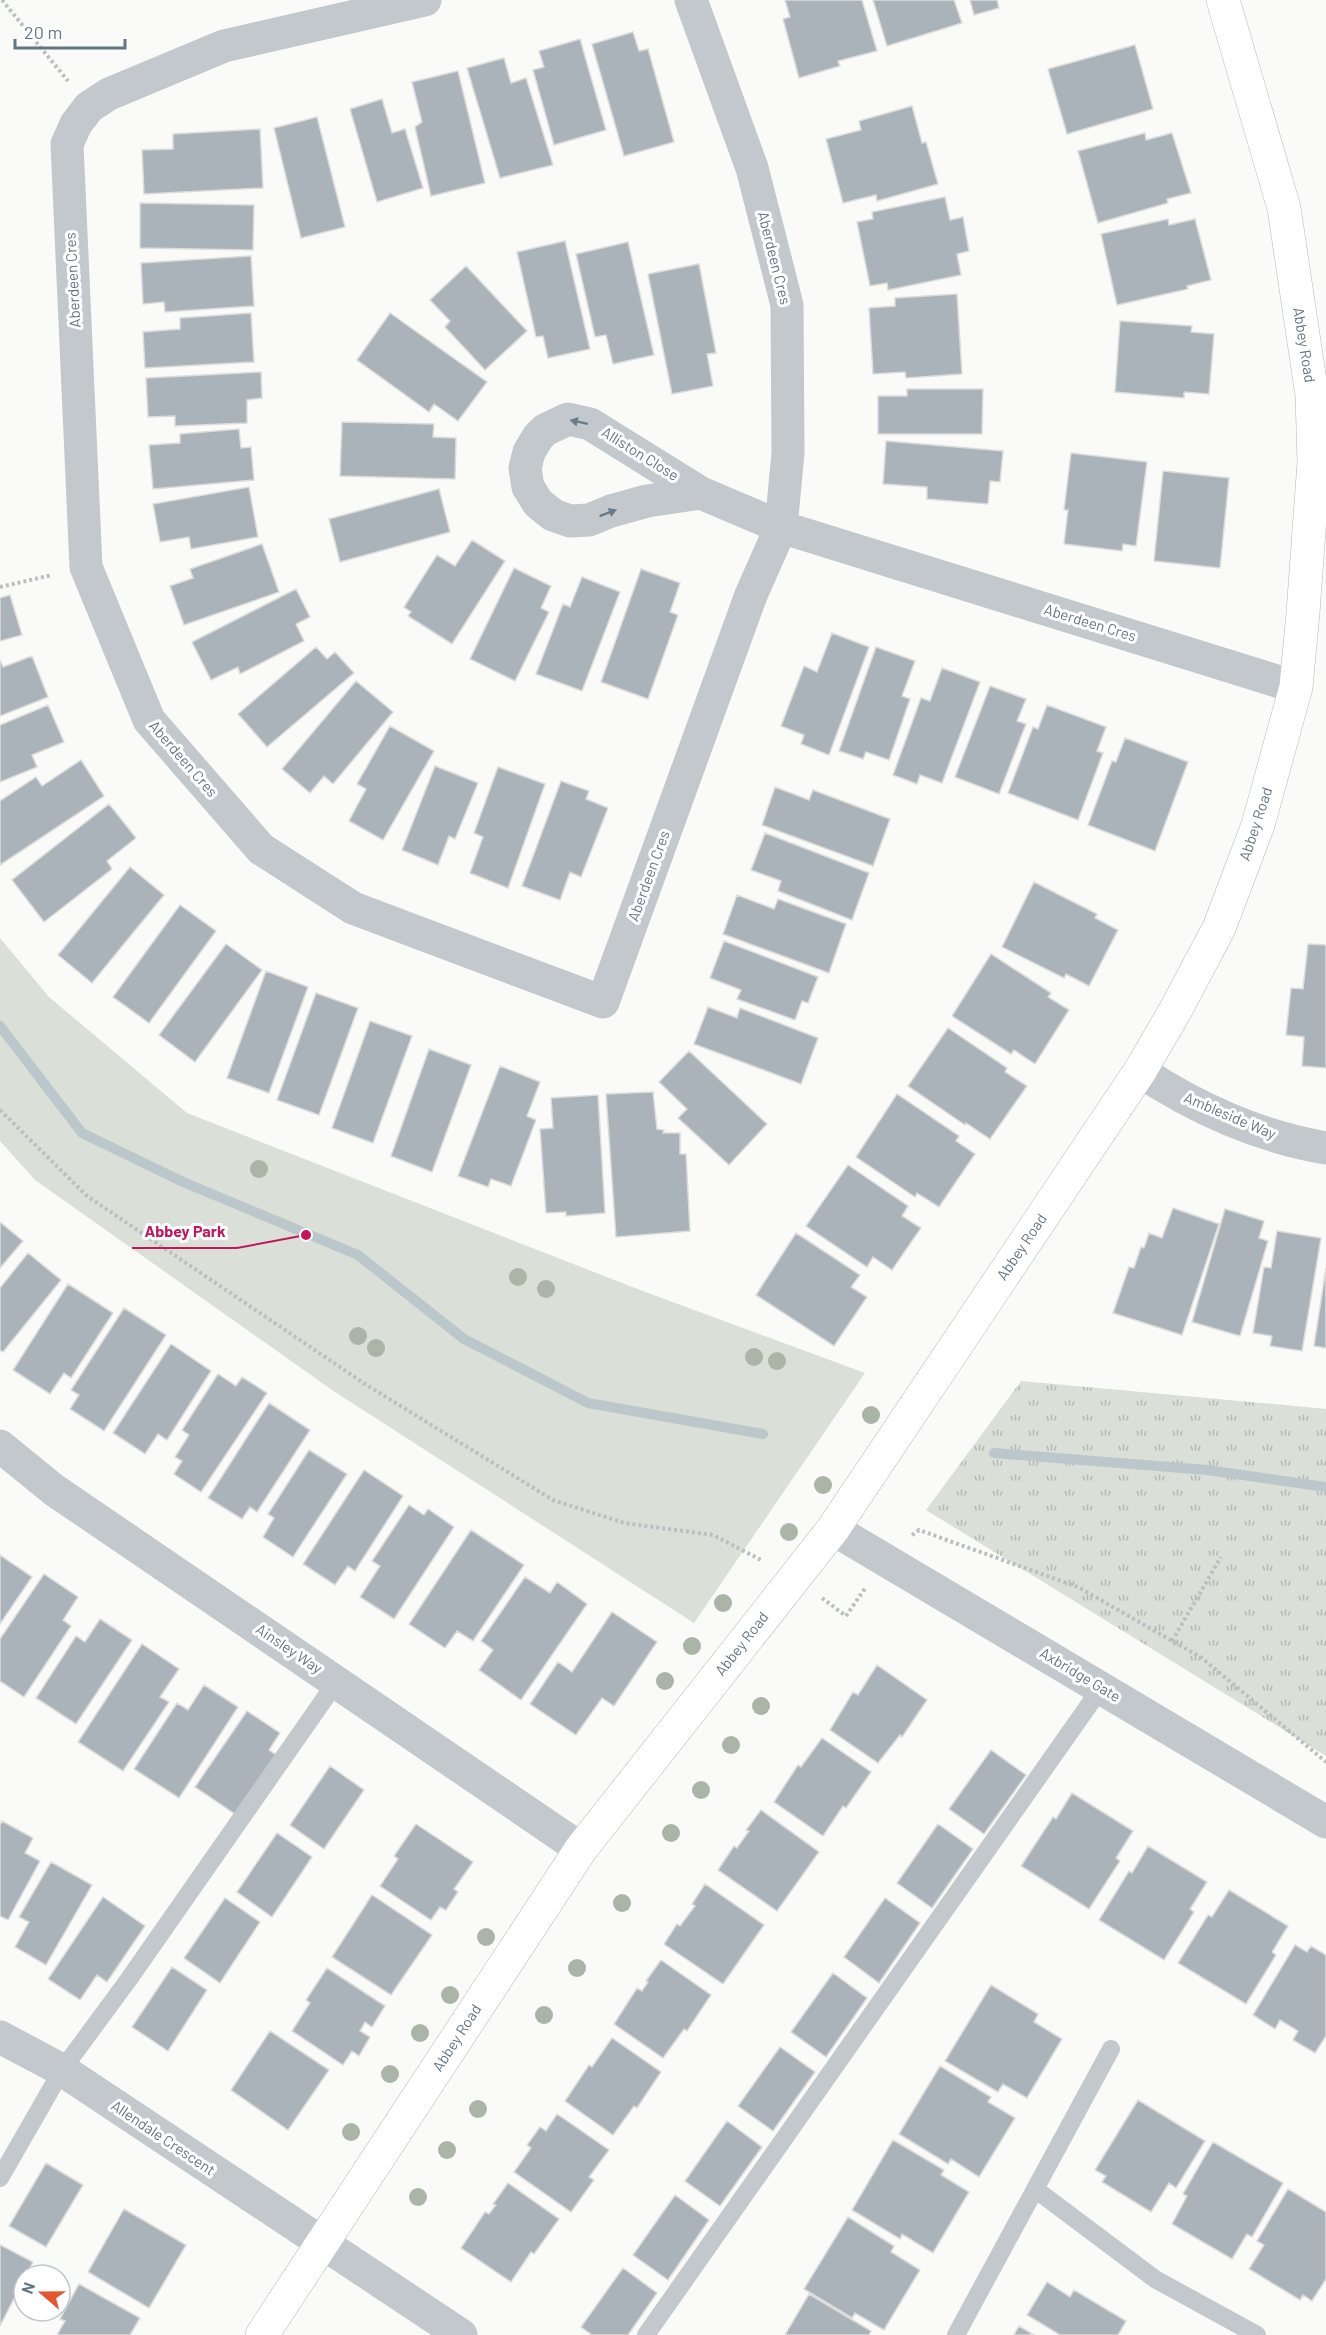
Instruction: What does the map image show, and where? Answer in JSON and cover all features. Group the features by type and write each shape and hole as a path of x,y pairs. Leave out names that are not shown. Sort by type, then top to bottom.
{"street":[{"path":"88,106 109,94 224,46 425,0"},
{"name":"Aberdeen Cres","path":"88,106 67,144 86,567 149,720 261,849 353,908 603,1002 751,595 781,527 788,453 787,305 752,168 691,0"},
{"name":"Abbey Road","path":"262,2335 581,1849 833,1529 1140,1071 1219,928 1258,825 1296,687 1304,613 1314,462 1312,395 1284,207 1222,0"},
{"name":"Alliston Close","path":"701,493 647,501 610,511 589,520 570,521 553,515 538,503 528,487 525,468 529,452 538,437 555,424 568,419 590,424 701,493 781,527"},
{"name":"Aberdeen Cres","path":"781,527 1296,687"},
{"name":"Ambleside Way","path":"1140,1071 1188,1101 1267,1135 1326,1148"},
{"name":"Ainsley Way","path":"0,1446 54,1490 581,1849"},
{"name":"Axbridge Gate","path":"833,1529 1326,1822"},
{"name":"Allendale Crescent","path":"0,2037 62,2070 461,2335"}],"lane":[{"path":"0,2178 62,2070 336,1681"},
{"path":"646,2335 1101,1688"},
{"path":"956,2335 1111,2049"},
{"path":"1035,2189 1155,2279 1257,2335"}],"path":[{"path":"2,0 88,106"},
{"path":"0,586 86,567"},
{"path":"0,1110 87,1196 365,1384 553,1500 624,1523 713,1535 747,1553"},
{"path":"884,1560 896,1545 919,1530 1078,1587 1202,1658 1326,1762"},
{"path":"1172,1641 1221,1557"}],"green space":[{"path":"0,938 49,997 187,1113 640,1290 865,1373 694,1623 335,1392 35,1180 0,1141"},
{"path":"1021,1381 1326,1409 1326,1756 926,1510"}],"building":[{"path":"785,0 862,0 877,51 838,61 840,66 799,78 783,19 790,17"},
{"path":"873,0 954,0 962,23 887,46"},
{"path":"970,0 997,0 999,8 974,15"},
{"path":"633,32 639,51 648,49 674,142 624,156 592,44"},
{"path":"580,39 606,130 554,145 533,70 544,67 539,51"},
{"path":"1135,45 1153,109 1067,134 1048,69"},
{"path":"504,58 511,83 526,78 553,165 500,178 467,68"},
{"path":"458,71 485,183 431,196 415,127 422,122 412,82"},
{"path":"382,99 392,133 405,129 423,188 377,202 350,109"},
{"path":"912,106 922,143 926,142 938,184 877,201 876,195 843,203 826,139 861,130 859,121"},
{"path":"317,117 345,227 301,238 274,128"},
{"path":"260,129 263,188 144,194 142,150 173,149 173,134"},
{"path":"1145,133 1146,140 1172,133 1191,193 1167,199 1168,203 1098,223 1078,151"},
{"path":"945,197 950,220 963,217 969,251 957,254 961,275 888,290 887,283 870,286 857,222 873,219 872,212"},
{"path":"140,203 254,205 253,250 140,248"},
{"path":"1168,219 1169,225 1195,219 1211,280 1187,286 1188,289 1117,305 1101,234"},
{"path":"565,241 590,349 548,358 543,336 536,337 517,252"},
{"path":"628,242 654,355 613,364 606,335 595,337 576,254"},
{"path":"251,256 254,306 165,312 164,302 143,304 141,263"},
{"path":"699,264 716,353 707,354 713,386 672,394 648,274"},
{"path":"466,266 527,331 485,370 445,327 450,321 430,300"},
{"path":"957,294 962,374 906,378 905,372 873,374 869,308 895,306 895,298"},
{"path":"251,313 254,362 145,368 143,332 180,329 180,318"},
{"path":"390,313 487,382 458,421 434,404 429,412 357,360"},
{"path":"1120,321 1192,326 1191,332 1214,334 1209,394 1184,392 1184,398 1115,392"},
{"path":"261,372 262,398 247,400 247,423 175,426 175,416 148,417 146,378"},
{"path":"907,389 983,389 982,434 878,434 878,396 907,396"},
{"path":"342,422 434,424 433,437 456,438 455,479 340,476"},
{"path":"239,429 241,448 251,447 254,480 153,489 149,445 180,443 180,434"},
{"path":"886,441 1003,451 1000,482 990,481 988,504 927,499 927,487 883,484"},
{"path":"1071,453 1147,462 1136,546 1123,544 1122,551 1064,544 1068,510 1064,510"},
{"path":"1163,471 1229,478 1220,568 1154,561"},
{"path":"249,487 258,537 191,549 189,537 160,542 153,504"},
{"path":"439,489 450,532 340,562 329,519"},
{"path":"472,540 505,561 452,644 408,616 411,612 404,607 437,555 455,566"},
{"path":"262,544 279,592 184,625 170,586 193,578 190,569"},
{"path":"514,568 551,586 541,608 549,612 515,681 470,659"},
{"path":"641,569 680,583 670,612 678,615 648,699 601,682"},
{"path":"582,577 620,592 582,691 536,674 563,604 570,607"},
{"path":"296,589 310,617 296,624 304,641 240,674 238,667 211,680 192,642"},
{"path":"10,595 22,635 0,641 0,598"},
{"path":"832,633 869,647 829,755 801,744 804,735 781,726 804,666 817,672"},
{"path":"316,647 327,659 335,652 354,673 267,747 238,714"},
{"path":"876,647 915,661 902,696 910,699 889,760 866,752 863,759 839,751"},
{"path":"32,656 48,697 0,716 0,660 3,667"},
{"path":"942,668 980,682 942,783 920,775 917,784 893,775 921,698 930,701"},
{"path":"356,681 393,712 333,784 324,776 310,793 282,769"},
{"path":"990,686 1026,699 1017,721 1026,724 999,794 955,777"},
{"path":"48,705 64,742 32,755 37,767 0,782 0,725"},
{"path":"1047,705 1106,727 1097,751 1103,753 1078,820 1008,793 1033,727 1038,729"},
{"path":"390,726 434,751 383,840 349,821 366,789 357,784"},
{"path":"1125,738 1188,762 1155,851 1088,825 1112,761 1116,762"},
{"path":"81,760 104,796 0,865 0,801 36,777 42,786"},
{"path":"435,766 478,783 455,839 449,836 438,865 402,850"},
{"path":"498,767 545,784 508,888 470,873 483,837 474,833"},
{"path":"561,781 589,791 586,799 608,808 581,877 570,872 560,900 522,886"},
{"path":"775,787 809,800 813,790 890,819 873,866 762,825"},
{"path":"109,804 136,838 107,861 112,869 44,922 12,880"},
{"path":"765,833 869,873 852,920 778,891 781,881 751,870"},
{"path":"130,867 164,895 92,983 58,955"},
{"path":"1034,882 1097,914 1095,918 1118,930 1089,986 1066,974 1064,978 1002,947"},
{"path":"737,895 774,909 778,899 846,924 829,973 723,934"},
{"path":"180,905 216,931 149,1023 113,997"},
{"path":"724,941 818,977 808,1003 802,1001 795,1020 737,999 741,990 710,978"},
{"path":"226,944 262,970 195,1062 159,1035"},
{"path":"1308,944 1326,945 1326,1068 1302,1066 1304,1037 1286,1035 1291,988 1303,989"},
{"path":"991,954 1051,993 1048,997 1069,1010 1035,1064 1014,1050 1011,1054 952,1016"},
{"path":"266,971 308,987 269,1093 227,1078"},
{"path":"316,993 358,1008 319,1115 277,1100"},
{"path":"708,1007 737,1018 740,1008 818,1038 801,1084 694,1044"},
{"path":"370,1021 412,1036 373,1143 332,1128"},
{"path":"948,1028 1007,1068 1005,1072 1027,1086 990,1139 966,1123 965,1125 908,1086"},
{"path":"429,1049 471,1065 432,1172 391,1156"},
{"path":"689,1051 767,1124 729,1165 678,1118 687,1109 659,1082"},
{"path":"500,1066 540,1082 527,1116 536,1120 511,1186 491,1179 488,1187 458,1176"},
{"path":"653,1092 657,1129 664,1130 663,1133 680,1133 680,1154 686,1154 690,1231 616,1237 606,1094"},
{"path":"897,1094 959,1136 956,1141 975,1154 939,1207 917,1193 915,1197 856,1157"},
{"path":"598,1095 605,1213 566,1216 566,1212 546,1213 540,1129 553,1128 551,1098"},
{"path":"848,1165 908,1206 902,1216 921,1228 892,1270 873,1257 867,1267 806,1226"},
{"path":"1173,1208 1219,1224 1182,1335 1113,1313 1129,1267 1134,1268 1141,1247 1144,1248 1149,1233 1162,1238"},
{"path":"1225,1209 1264,1221 1259,1238 1268,1241 1240,1336 1192,1322"},
{"path":"0,1222 23,1241 0,1268"},
{"path":"1277,1231 1321,1238 1302,1351 1270,1346 1272,1336 1253,1333 1264,1267 1271,1268"},
{"path":"796,1233 860,1275 851,1287 867,1297 834,1346 756,1295"},
{"path":"28,1253 61,1280 3,1352 0,1350 0,1288"},
{"path":"1326,1268 1326,1348 1314,1346"},
{"path":"68,1284 113,1313 71,1378 64,1373 50,1394 13,1370"},
{"path":"124,1308 166,1335 104,1431 70,1409 79,1395 71,1390"},
{"path":"171,1344 211,1371 167,1440 158,1434 145,1454 113,1433"},
{"path":"218,1374 236,1386 242,1377 267,1393 201,1492 174,1474 182,1461 175,1457 189,1435 182,1430"},
{"path":"269,1403 310,1430 257,1512 250,1507 242,1519 208,1498"},
{"path":"309,1450 347,1474 293,1557 263,1537 274,1518 268,1514"},
{"path":"364,1470 403,1496 355,1571 348,1566 335,1585 303,1564"},
{"path":"409,1505 424,1515 428,1509 454,1527 394,1619 360,1597 380,1566 372,1561"},
{"path":"471,1530 524,1565 473,1641 457,1631 445,1648 409,1624"},
{"path":"0,1555 32,1577 0,1624"},
{"path":"44,1574 78,1597 63,1620 71,1626 24,1697 0,1681 0,1639"},
{"path":"525,1577 550,1593 557,1582 587,1604 521,1700 479,1670 493,1650 481,1641"},
{"path":"612,1612 657,1642 614,1706 602,1698 576,1735 530,1704 558,1662 572,1672"},
{"path":"100,1619 132,1640 76,1724 36,1698 76,1636 85,1642"},
{"path":"142,1644 179,1669 160,1697 169,1702 123,1771 78,1742"},
{"path":"877,1665 927,1700 902,1737 900,1735 878,1763 830,1730 853,1692 858,1695"},
{"path":"204,1685 238,1707 179,1798 134,1769 177,1703 188,1710"},
{"path":"247,1711 280,1733 269,1750 278,1756 238,1816 195,1787"},
{"path":"822,1738 871,1772 846,1808 843,1806 823,1836 774,1802 798,1765 801,1767"},
{"path":"991,1750 1026,1775 984,1834 949,1809"},
{"path":"330,1766 364,1790 324,1849 290,1825"},
{"path":"1072,1793 1133,1831 1116,1858 1120,1861 1089,1909 1021,1866 1053,1817 1056,1819"},
{"path":"761,1810 819,1852 777,1911 718,1870 734,1846 737,1848 749,1831 746,1830"},
{"path":"2,1821 33,1838 25,1853 40,1861 8,1920 0,1916 0,1825"},
{"path":"416,1824 473,1862 454,1889 458,1892 446,1910 440,1907 431,1920 380,1886 398,1859 394,1856"},
{"path":"938,1824 973,1849 932,1908 897,1883"},
{"path":"277,1833 312,1857 272,1917 237,1892"},
{"path":"1148,1846 1207,1882 1190,1909 1194,1912 1164,1960 1099,1920 1129,1871 1132,1873"},
{"path":"51,1862 92,1885 46,1965 15,1947 29,1922 19,1917"},
{"path":"705,1884 764,1925 723,1984 664,1944 677,1924 680,1926 695,1906 692,1904"},
{"path":"1229,1890 1288,1926 1272,1952 1276,1955 1246,2004 1178,1963 1208,1915 1212,1917"},
{"path":"372,1895 432,1935 391,1995 332,1957"},
{"path":"103,1897 145,1926 107,1982 97,1975 80,2000 48,1979"},
{"path":"225,1898 260,1922 220,1983 184,1958"},
{"path":"885,1898 920,1923 879,1983 844,1957"},
{"path":"1295,1945 1307,1952 1311,1946 1326,1955 1326,2036 1315,2053 1293,2040 1298,2031 1280,2020 1275,2029 1253,2015"},
{"path":"661,1960 711,1995 687,2031 684,2029 663,2058 614,2024 637,1988 642,1991 648,1982 646,1981"},
{"path":"172,1967 207,1990 168,2051 132,2027"},
{"path":"327,1968 385,2006 372,2027 365,2022 360,2031 370,2037 359,2056 352,2051 343,2065 292,2031 310,2003 306,2000"},
{"path":"833,1973 867,1998 826,2057 791,2032"},
{"path":"991,1985 1038,2014 1034,2022 1062,2039 1027,2098 1003,2084 998,2092 945,2061"},
{"path":"270,2031 329,2070 288,2130 231,2090"},
{"path":"612,2038 661,2072 637,2108 634,2106 613,2135 565,2101 589,2065 592,2067"},
{"path":"780,2047 815,2072 773,2131 738,2106"},
{"path":"940,2066 991,2097 988,2102 1015,2118 979,2177 951,2159 948,2164 899,2134"},
{"path":"1138,2100 1205,2141 1176,2188 1169,2183 1151,2212 1102,2182 1106,2176 1095,2170"},
{"path":"557,2114 609,2150 589,2177 594,2180 571,2212 514,2172 531,2148 527,2145 540,2127 546,2131"},
{"path":"727,2121 762,2147 720,2206 685,2181"},
{"path":"893,2140 944,2170 941,2175 969,2192 933,2253 902,2234 900,2239 852,2210"},
{"path":"1213,2142 1283,2183 1252,2237 1247,2234 1232,2259 1172,2224 1187,2196 1183,2194"},
{"path":"46,2163 83,2185 46,2247 9,2226"},
{"path":"508,2183 559,2219 534,2254 531,2252 511,2282 461,2248 485,2212 489,2214 496,2205 493,2204"},
{"path":"1288,2189 1326,2212 1326,2279 1312,2301 1303,2295 1300,2300 1249,2269 1264,2245 1257,2241"},
{"path":"675,2195 709,2220 668,2280 633,2255"},
{"path":"124,2209 186,2245 149,2308 88,2272"},
{"path":"848,2217 894,2246 891,2252 920,2270 884,2330 855,2313 852,2318 804,2289"},
{"path":"0,2245 33,2262 12,2263 12,2302 0,2326"},
{"path":"623,2268 657,2293 628,2335 592,2335 581,2327"},
{"path":"1047,2282 1070,2297 1074,2290 1126,2321 1118,2335 1060,2335 1027,2315"},
{"path":"79,2284 140,2318 130,2335 57,2335 64,2323 72,2323 72,2297"},
{"path":"809,2294 871,2331 869,2335 785,2335"},
{"path":"1019,2326 1034,2335 1014,2335"}],"waterway":[{"path":"0,1026 82,1133 183,1182 358,1255 464,1339 588,1403 763,1434"},
{"path":"994,1453 1207,1470 1326,1487"}],"place":[{"name":"Abbey Park","path":"306,1235"}]}
